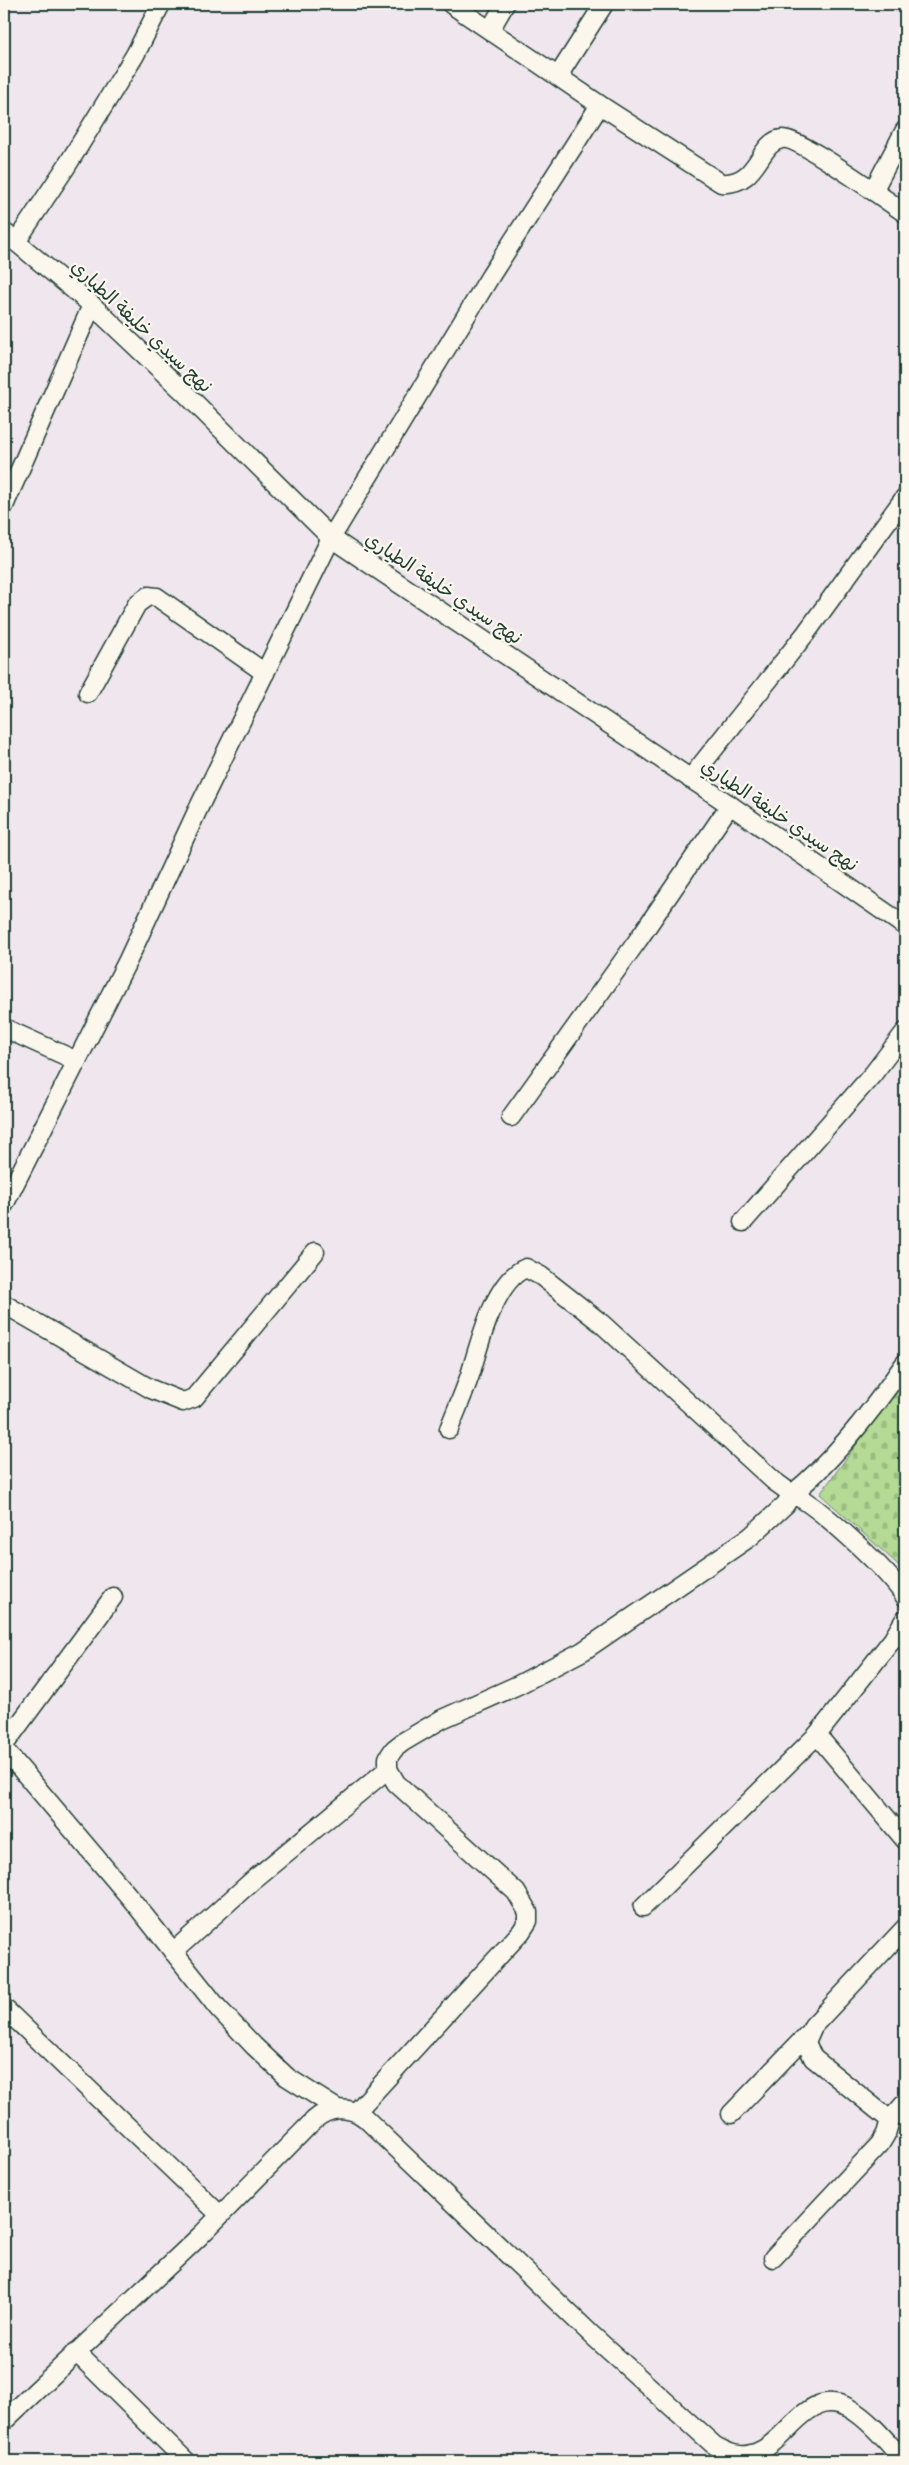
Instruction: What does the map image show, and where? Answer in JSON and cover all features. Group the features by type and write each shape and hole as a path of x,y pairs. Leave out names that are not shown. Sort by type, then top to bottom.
{"street":[{"path":"10,237 66,167 135,55 161,4"},
{"path":"451,4 600,105 721,182 734,184 748,174 773,143 785,138 793,140 815,153 905,213"},
{"path":"490,30 505,4"},
{"path":"558,76 604,4"},
{"path":"4,1205 128,960 199,807 331,538 491,275 600,105"},
{"path":"873,191 905,130"},
{"name":"نهج سيدي خليفة الطياري","path":"10,237 92,305 187,395 331,538 730,805 905,926"},
{"path":"4,506 92,305"},
{"path":"690,779 806,633 905,497"},
{"path":"88,693 137,604 148,596 157,596 265,673"},
{"path":"512,1117 730,805"},
{"path":"4,1028 76,1062"},
{"path":"743,1222 873,1074 905,1032"},
{"path":"4,1304 151,1389 183,1402 194,1398 315,1252"},
{"path":"449,1429 470,1376 489,1314 517,1273 526,1268 542,1276 601,1323 774,1481 792,1494 811,1504 889,1577 905,1597"},
{"path":"357,2112 502,1953 528,1921 528,1912 516,1892 396,1783 388,1769 388,1758 394,1749 442,1719 518,1685 583,1651 750,1537 785,1505 792,1494 814,1476 870,1411 905,1363"},
{"path":"4,1745 113,1597"},
{"path":"643,1907 817,1735 893,1638 905,1619"},
{"path":"817,1735 905,1840"},
{"path":"4,1750 132,1900 218,2008 254,2046 298,2086 336,2108 357,2112 593,2336 715,2446 740,2455 754,2456 815,2405 831,2403 849,2408 868,2423 904,2461"},
{"path":"173,1952 252,1881 388,1769"},
{"path":"731,2114 807,2035 829,2008 905,1928"},
{"path":"4,2008 220,2215"},
{"path":"807,2035 807,2048 813,2058 890,2120"},
{"path":"773,2258 880,2144 886,2134 890,2120 905,2104"},
{"path":"4,2421 220,2215 314,2120 336,2108"},
{"path":"76,2352 186,2461"}],"green space":[{"path":"905,1379 905,1571 820,1494"}]}
